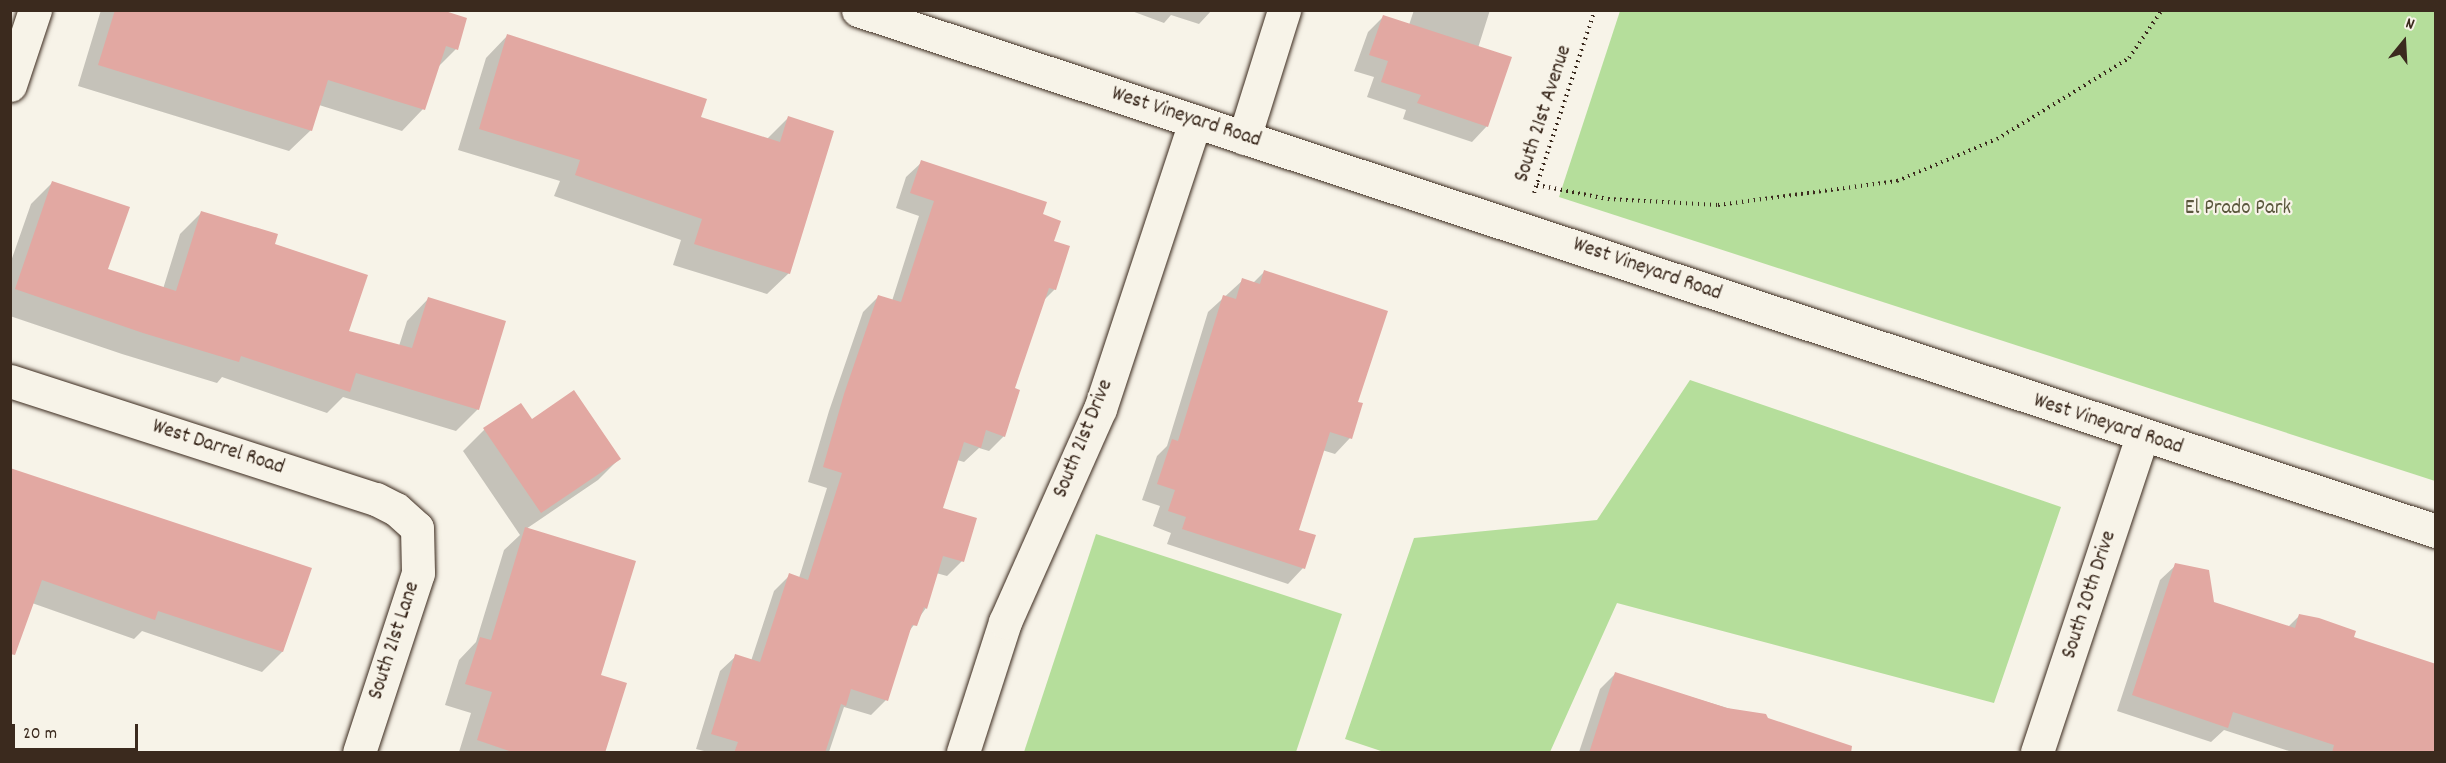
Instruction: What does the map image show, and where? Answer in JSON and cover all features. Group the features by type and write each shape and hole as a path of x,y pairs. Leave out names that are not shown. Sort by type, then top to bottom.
{"street":[{"path":"10,85 34,10"},
{"name":"West Vineyard Road","path":"858,10 1521,227 2142,437 2436,531"},
{"path":"1244,138 1284,10"},
{"name":"South 21st Drive","path":"963,753 1005,622 1100,409 1195,121"},
{"name":"West Darrel Road","path":"10,381 376,499 396,508 417,528"},
{"name":"South 20th Drive","path":"2037,753 2142,437"},
{"name":"South 21st Lane","path":"359,753 418,573 417,528"}],"path":[{"name":"South 21st Avenue","path":"1521,227 1594,10"},
{"path":"1537,185 1608,200 1718,205 1898,181 1997,139 2129,58 2162,10"}],"green space":[{"name":"El Prado Park","path":"1620,11 2435,11 2435,481 1559,197"},
{"path":"1690,380 2061,507 1994,703 1617,603 1550,752 1384,752 1345,739 1414,538 1597,520"},
{"path":"1096,534 1342,614 1296,752 1024,752"}],"building":[{"path":"115,10 442,10 467,18 458,50 446,46 425,110 328,80 312,131 98,65"},
{"path":"1383,15 1512,57 1488,127 1417,103 1421,95 1381,82 1388,61 1369,55"},
{"path":"507,34 707,99 701,117 780,142 788,116 834,131 790,274 694,244 702,219 575,175 580,160 479,129"},
{"path":"921,160 1047,202 1043,214 1061,221 1054,241 1070,246 1056,290 1049,288 1015,388 1020,390 1005,437 986,430 981,448 964,442 943,508 977,518 964,562 943,556 927,609 924,607 917,626 912,625 888,701 851,689 846,706 841,704 825,753 734,753 738,742 711,734 735,654 760,662 789,573 808,580 842,473 823,467 844,394 878,295 901,302 934,201 910,193"},
{"path":"52,181 130,207 108,269 176,291 201,211 278,234 275,244 368,275 349,331 412,348 428,297 506,321 479,410 356,373 350,392 241,356 239,362 143,333 15,289"},
{"path":"1264,270 1388,311 1358,402 1363,403 1352,439 1330,432 1299,530 1316,535 1305,569 1182,529 1186,517 1168,511 1175,490 1157,484 1172,439 1178,441 1223,295 1236,299 1242,278 1260,284"},
{"path":"574,390 621,459 541,513 483,428 521,403 532,419"},
{"path":"10,468 312,568 283,652 158,611 155,620 42,580 15,655 10,654"},
{"path":"525,527 636,561 601,675 627,683 605,753 515,753 477,740 492,692 465,684 480,637 491,640"},
{"path":"2175,563 2209,570 2214,602 2295,628 2299,614 2319,618 2356,631 2354,637 2436,664 2436,753 2332,753 2334,745 2233,712 2228,728 2132,695"},
{"path":"1615,672 1727,708 1766,714 1768,718 1852,746 1851,753 1589,753"}]}
